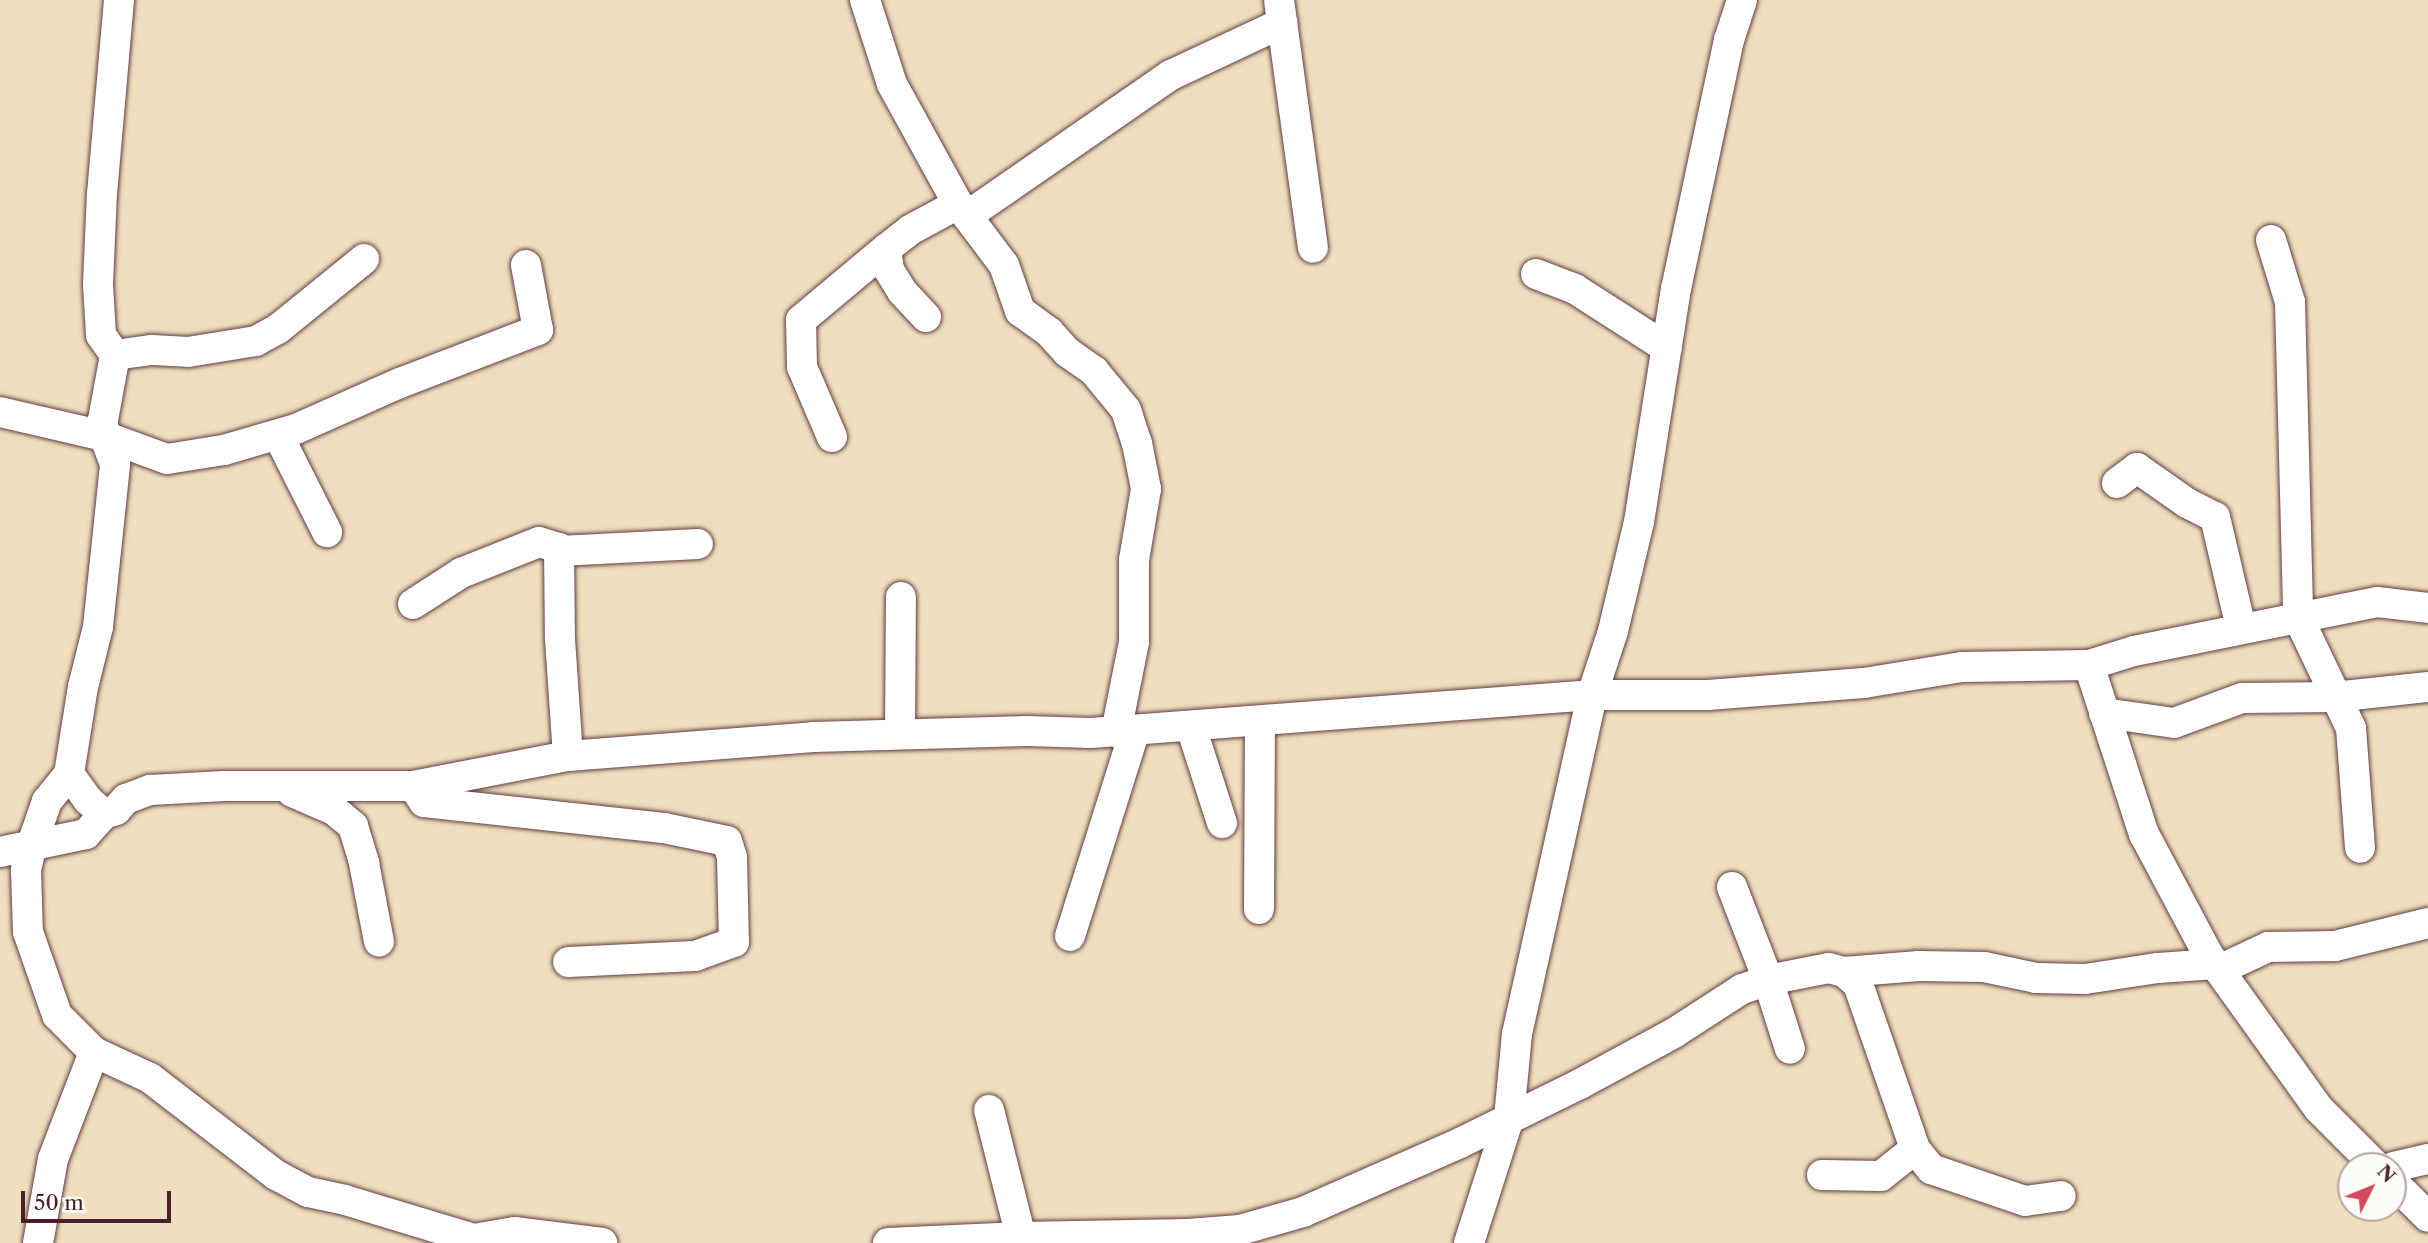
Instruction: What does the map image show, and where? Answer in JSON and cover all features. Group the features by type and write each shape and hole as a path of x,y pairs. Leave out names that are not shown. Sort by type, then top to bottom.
{"street":[{"path":"119,0 98,284 101,335 115,355 103,420 104,436 115,464 108,545 97,627 83,687 69,774 47,801 26,870 29,932 57,1015 94,1052 150,1077 276,1175 309,1192 345,1200 474,1241 514,1232 602,1243"},
{"path":"865,0 892,83 963,210 1004,265 1020,311 1049,332 1067,352 1094,371 1126,410 1137,443 1146,489 1134,560 1135,642 1125,731 1070,936"},
{"path":"1469,1243 1509,1118 1517,1034 1592,695 1613,631 1639,522 1676,289 1729,40 1742,0"},
{"path":"832,437 802,367 801,320 910,230 963,210 1171,75 1281,11 1313,248"},
{"path":"2271,240 2290,302 2298,617 2351,729 2360,848"},
{"path":"886,249 889,270 902,291 926,317"},
{"path":"115,355 152,349 188,352 256,341 278,329 364,259"},
{"path":"0,412 104,436 167,459 224,450 278,435 400,383 538,330 526,265"},
{"path":"1536,274 1575,289 1667,348"},
{"path":"278,435 327,532"},
{"path":"2117,483 2137,468 2187,503 2215,517 2241,628"},
{"path":"413,604 461,573 539,542 559,548 568,756"},
{"path":"559,551 698,544"},
{"path":"900,733 901,597"},
{"path":"0,852 86,834 104,814 116,810 126,799 150,789 224,786 413,786 568,756 900,733 1125,731 1592,695 1707,695 1864,683 1962,667 2089,665 2134,651 2377,602 2428,608"},
{"path":"2089,665 2144,834 2217,967 2319,1109 2362,1152"},
{"path":"2105,713 2174,723 2242,698 2334,697 2428,687"},
{"path":"1259,909 1260,722"},
{"path":"1191,727 1223,823"},
{"path":"69,774 88,800 104,814"},
{"path":"413,786 424,802 664,828 727,841 732,858 734,942 695,956 568,962"},
{"path":"282,788 334,810 353,826 364,863 379,942"},
{"path":"1731,887 1769,980 1790,1049"},
{"path":"888,1243 1021,1237 1111,1237 1240,1230 1303,1212 1460,1143 1625,1062 1742,989 1769,980 1829,968 1844,972 1919,966 1984,967 2036,978 2085,979 2158,968 2217,967 2269,947 2335,946 2428,923"},
{"path":"1844,972 1858,984 1915,1149 1931,1169 2025,1201 2061,1196"},
{"path":"38,1243 53,1159 94,1052"},
{"path":"989,1110 1021,1237"},
{"path":"1822,1175 1881,1176 1915,1149"},
{"path":"2407,1163 2428,1158"},
{"path":"2407,1196 2428,1217"}]}
